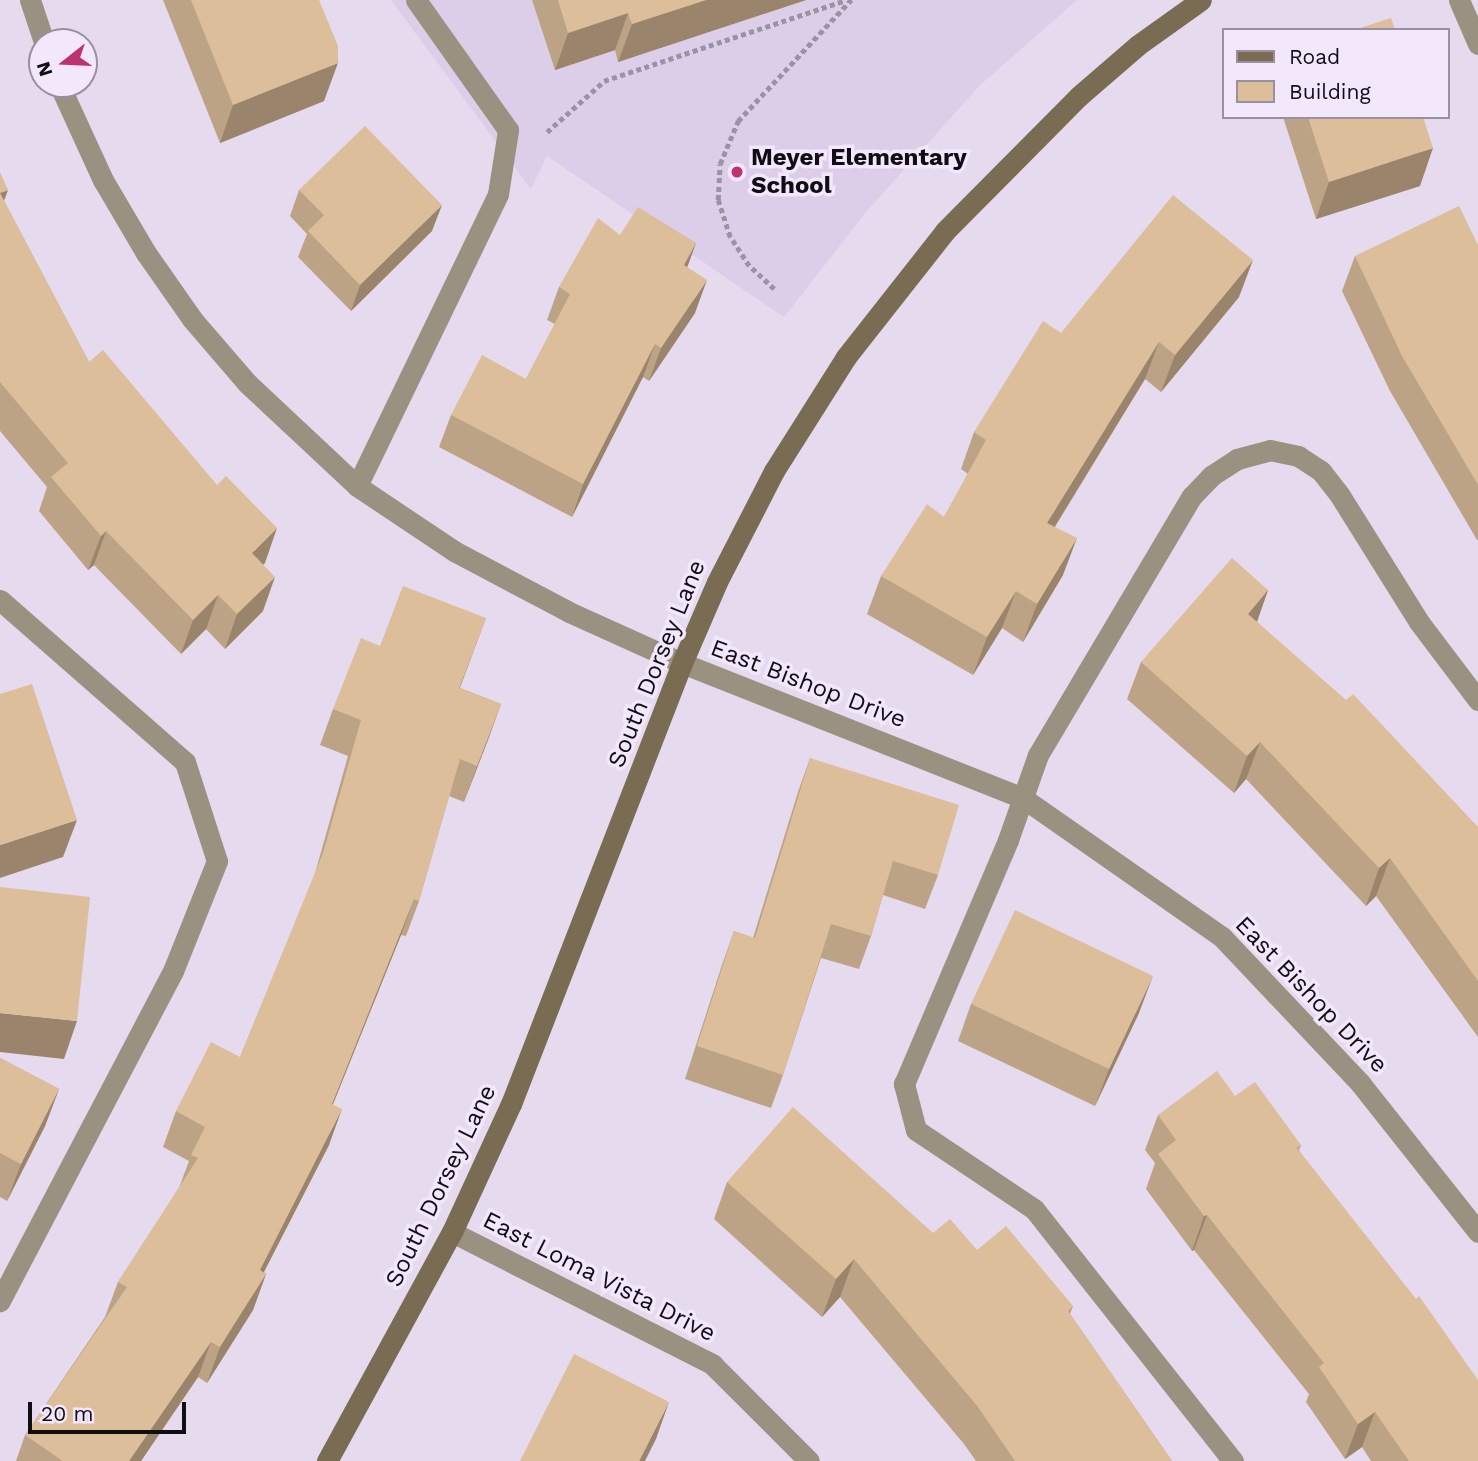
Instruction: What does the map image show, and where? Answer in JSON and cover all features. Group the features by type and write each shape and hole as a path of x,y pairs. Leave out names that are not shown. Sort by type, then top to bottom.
{"street":[{"path":"30,0 39,28"},
{"path":"357,486 498,194 508,130 416,0"},
{"name":"South Dorsey Lane","path":"327,1461 452,1232 511,1104 682,663 717,582 774,471 846,357 945,231 1079,96 1138,45 1201,0"},
{"path":"1459,0 1478,44"},
{"name":"East Bishop Drive","path":"65,98 103,180 146,253 192,319 247,383 357,486 404,520 510,582 682,663 1023,798 1222,937 1360,1083 1478,1233"},
{"path":"1233,1461 1034,1209 916,1130 904,1084 1023,798 1038,755 1192,496 1211,476 1237,459 1270,450 1298,456 1321,471 1339,494 1419,622 1478,700"},
{"path":"0,600 186,762 217,861 173,971 0,1301"},
{"name":"East Loma Vista Drive","path":"452,1232 712,1364 809,1461"}],"path":[{"path":"547,132 604,81 846,0"},
{"path":"774,289 749,266 730,237 718,200 720,164 738,121 851,0"}],"shaded area":[{"name":"Meyer Elementary School","path":"391,0 1077,0 980,85 866,212 784,317 547,156 531,189"}],"building":[{"path":"191,0 319,0 338,46 338,63 233,105"},
{"path":"558,0 706,0 632,24 628,13 568,33"},
{"path":"1391,18 1394,28 1360,28"},
{"path":"1309,119 1424,119 1433,148 1329,182"},
{"path":"365,126 442,205 360,285 308,231 324,215 299,190"},
{"path":"0,172 8,190 0,193"},
{"path":"0,193 89,362 103,350 217,485 226,476 277,528 252,553 275,577 237,614 218,595 193,620 106,531 101,536 51,477 68,463 0,382"},
{"path":"1173,195 1253,260 1175,355 1159,342 1047,523 1077,538 1037,604 1016,591 987,637 881,576 927,504 944,517 986,440 974,432 1043,321 1061,333"},
{"path":"1459,206 1478,245 1478,485 1402,356 1355,256"},
{"path":"638,207 696,243 684,265 707,280 661,348 655,344 583,484 451,415 482,355 526,379 570,294 559,287 598,218 620,235"},
{"path":"1232,558 1268,590 1248,614 1346,700 1353,694 1478,827 1478,981 1390,858 1379,868 1260,742 1247,756 1141,662"},
{"path":"403,586 486,618 459,688 501,704 477,766 460,759 419,901 414,899 332,1104 342,1109 260,1270 266,1274 220,1347 211,1342 129,1461 63,1461 25,1435 127,1287 118,1282 198,1158 191,1155 205,1127 176,1111 211,1042 240,1057 323,853 361,720 333,709 361,638 380,646"},
{"path":"32,684 77,820 0,845 0,694"},
{"path":"810,758 959,805 938,875 893,861 871,936 831,924 783,1075 697,1046 734,931 755,938"},
{"path":"0,887 90,897 77,1021 0,1013"},
{"path":"1015,910 1153,976 1109,1069 971,1004"},
{"path":"0,1058 59,1089 21,1164 0,1153"},
{"path":"1217,1071 1235,1096 1255,1082 1301,1145 1297,1148 1416,1299 1419,1296 1478,1380 1478,1461 1409,1461 1375,1412 1358,1424 1319,1367 1324,1363 1207,1215 1204,1216 1158,1154 1176,1140 1158,1115"},
{"path":"793,1107 933,1233 950,1219 977,1250 1006,1226 1073,1306 1068,1311 1172,1461 1015,1461 978,1407 854,1259 836,1279 727,1182"},
{"path":"574,1354 669,1402 639,1461 520,1461"}],"place":[{"name":"Meyer Elementary School","path":"737,172"}]}
